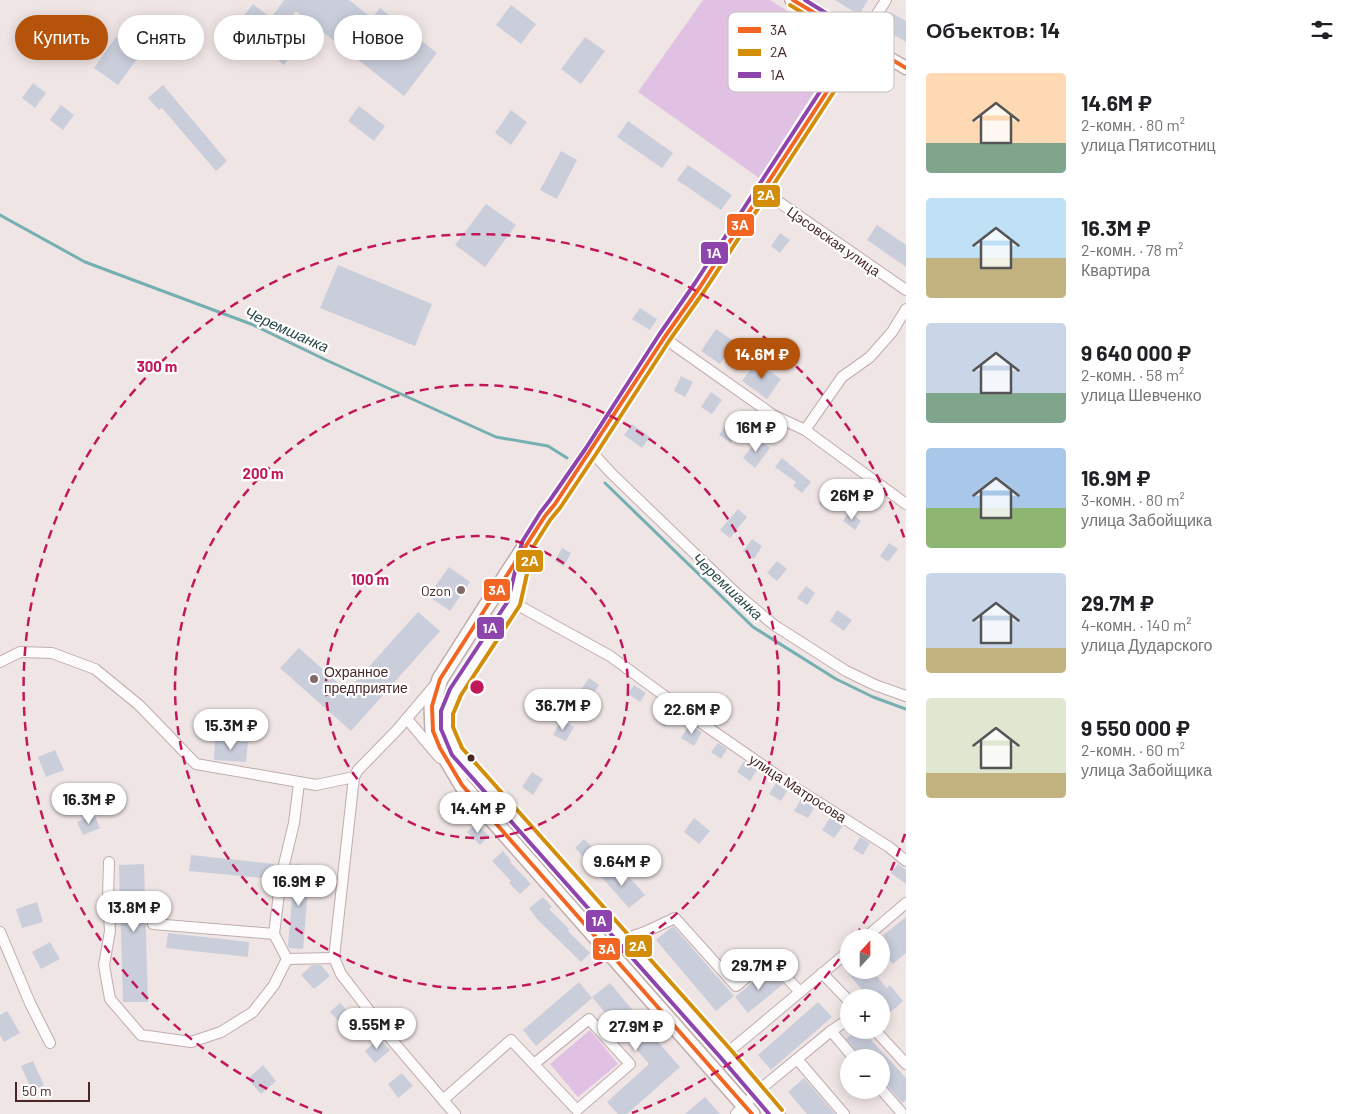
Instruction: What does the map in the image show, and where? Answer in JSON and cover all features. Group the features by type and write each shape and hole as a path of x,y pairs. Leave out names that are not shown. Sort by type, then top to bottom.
{"main road":[{"path":"793,0 813,12"},
{"path":"744,1111 462,785 440,748 433,730 432,706 440,679 482,613 664,338 700,287 827,92"},
{"path":"527,545 514,603 455,692 447,713 447,728 457,751 777,1114"}],"street":[{"path":"878,12 886,0"},
{"path":"894,61 906,68"},
{"name":"Цэсовская улица","path":"763,191 906,290"},
{"path":"805,430 842,377 870,356 892,332 906,309"},
{"path":"664,338 773,415 805,430 906,504"},
{"path":"589,453 736,593 774,624 846,670 875,686 906,696"},
{"name":"улица Матросова","path":"514,603 610,656 703,724 792,785 889,847 906,861"},
{"path":"0,662 20,652 52,653 94,669 139,705 196,764 316,785 354,777"},
{"path":"440,679 407,719 358,770 354,777 334,958 342,974 391,1039 455,1114"},
{"path":"407,719 457,751"},
{"path":"407,719 462,785"},
{"path":"287,960 274,934 281,877 294,823 300,783"},
{"path":"109,862 108,897 110,931 104,965 110,999 141,1035 191,1042 221,1032 253,1012 274,985 287,960"},
{"path":"876,929 906,903"},
{"path":"624,939 645,932 675,918 736,986 769,959 800,992"},
{"path":"153,924 274,934"},
{"path":"0,932 30,1003 50,1043"},
{"path":"287,960 334,958"},
{"path":"726,1054 840,958"},
{"path":"822,973 840,992"},
{"path":"443,1100 511,1040 577,1110 630,1064 589,1019 534,1064"},
{"path":"744,1111 758,1091 840,1025"},
{"path":"832,1031 847,1049"},
{"path":"883,1039 906,1064"},
{"path":"797,1060 844,1114"},
{"path":"890,1098 902,1111"}],"shaded area":[{"path":"703,0 770,0 789,12 728,12 728,92 814,92 759,178 638,92"},
{"path":"590,1030 618,1064 578,1097 550,1064"}],"building":[{"path":"284,0 349,0 368,15 334,15 334,41 324,33 324,15 301,15 296,11 293,15 273,15"},
{"path":"835,0 868,0 861,12 854,12"},
{"path":"253,4 267,15 244,15"},
{"path":"511,5 536,24 521,44 496,25"},
{"path":"380,8 389,15 374,15"},
{"path":"894,14 906,21 906,42 894,35"},
{"path":"116,37 118,38 118,60 136,60 118,85 94,68 100,60 108,60 108,48"},
{"path":"585,37 605,51 581,84 561,69"},
{"path":"422,41 437,53 404,96 358,60 422,60"},
{"path":"278,60 288,60 284,65"},
{"path":"33,83 46,93 35,108 22,98"},
{"path":"163,85 227,161 216,171 162,108 159,110 148,98"},
{"path":"61,105 74,115 63,130 50,120"},
{"path":"359,106 385,126 374,141 348,121"},
{"path":"511,110 527,122 511,145 495,133"},
{"path":"628,121 673,153 662,168 617,137"},
{"path":"561,151 577,160 557,199 540,190"},
{"path":"688,165 732,195 721,210 677,180"},
{"path":"486,204 516,225 485,267 455,245"},
{"path":"877,225 906,245 906,267 867,240"},
{"path":"780,233 790,240 780,253 771,246"},
{"path":"338,265 432,304 415,346 320,308"},
{"path":"640,308 657,319 650,330 632,319"},
{"path":"716,329 735,342 720,364 701,351"},
{"path":"756,362 781,379 767,399 742,381"},
{"path":"681,376 693,382 685,397 674,391"},
{"path":"711,392 722,400 712,414 701,407"},
{"path":"731,418 742,426 731,443 719,435"},
{"path":"632,424 650,437 642,448 624,435"},
{"path":"758,439 770,448 755,468 743,458"},
{"path":"782,458 811,482 802,493 793,486 796,482 775,467"},
{"path":"826,495 834,501 827,510 819,504"},
{"path":"738,509 747,517 730,538 720,530"},
{"path":"849,512 861,521 855,530 843,521"},
{"path":"752,539 762,546 754,559 743,551"},
{"path":"889,543 898,549 888,562 880,556"},
{"path":"562,548 571,553 564,566 555,561"},
{"path":"777,561 787,569 777,581 767,573"},
{"path":"449,567 470,582 450,611 428,596"},
{"path":"806,586 815,593 807,605 797,598"},
{"path":"837,610 852,620 844,631 830,621"},
{"name":"Охранное предприятие","path":"418,612 440,631 351,731 280,668 299,648 347,691"},
{"path":"589,678 599,685 588,701 578,694"},
{"path":"634,685 646,693 640,702 628,694"},
{"path":"662,710 672,717 665,727 655,719"},
{"path":"561,720 574,727 566,741 553,735"},
{"path":"689,725 702,732 694,746 681,738"},
{"path":"215,740 248,742 246,762 214,760"},
{"path":"718,743 727,749 721,759 711,752"},
{"path":"55,750 64,770 46,777 38,757"},
{"path":"744,761 757,770 750,781 737,772"},
{"path":"532,772 543,779 533,795 522,787"},
{"path":"776,783 787,791 781,801 769,794"},
{"path":"801,799 814,808 808,818 794,811"},
{"path":"94,814 100,828 83,835 77,822"},
{"path":"694,818 710,831 699,844 684,832"},
{"path":"830,818 843,826 834,838 822,830"},
{"path":"476,823 489,836 480,845 467,832"},
{"path":"860,837 870,843 863,855 853,849"},
{"path":"584,839 596,851 586,860 575,848"},
{"path":"503,851 510,862 531,884 520,894 509,883 511,881 492,861"},
{"path":"191,855 274,864 272,879 189,871"},
{"path":"144,864 148,1002 123,1002 119,865"},
{"path":"295,864 310,866 303,949 289,948 288,945"},
{"path":"898,864 906,870 906,884 891,873"},
{"path":"605,865 623,884 630,878 645,895 629,908 597,872"},
{"path":"543,897 552,907 549,909 590,953 581,962 537,919 529,908"},
{"path":"37,902 43,922 22,928 16,909"},
{"path":"906,917 906,953 893,964 890,961 890,930"},
{"path":"673,926 734,996 716,1011 656,940"},
{"path":"168,933 249,942 248,957 166,948"},
{"path":"50,942 60,959 41,969 32,952"},
{"path":"312,965 321,965 330,976 314,989 301,975"},
{"path":"769,969 783,984 748,1013 735,997"},
{"path":"853,979 879,979 887,988 890,985 903,1001 890,1012 890,989 861,989"},
{"path":"579,982 592,998 536,1046 523,1030"},
{"path":"610,983 680,1067 627,1114 618,1114 607,1102 649,1064 592,997"},
{"path":"818,1002 832,1017 771,1070 758,1055"},
{"path":"340,1003 352,1016 342,1025 330,1012"},
{"path":"7,1011 20,1033 4,1042 0,1035 0,1015"},
{"path":"379,1038 390,1050 375,1063 365,1051"},
{"path":"846,1039 870,1039 879,1049 855,1049"},
{"path":"33,1061 44,1085 32,1091 21,1066"},
{"path":"890,1061 906,1078 906,1100 902,1103 890,1089"},
{"path":"263,1065 276,1081 261,1094 248,1079"},
{"path":"402,1073 413,1086 398,1098 388,1084"},
{"path":"804,1078 835,1114 807,1114 788,1092"},
{"path":"705,1097 720,1114 685,1114"}],"waterway":[{"name":"Черемшанка","path":"0,215 85,262 251,324 496,437 548,446 567,458"},
{"name":"Черемшанка","path":"605,483 753,627 836,679 873,697 906,709"}],"transit line":[{"name":"3А","path":"793,0 813,12"},
{"name":"1А","path":"805,0 824,12"},
{"name":"2А","path":"790,5 801,12"},
{"name":"3А","path":"894,61 906,68"},
{"name":"1А","path":"769,1114 452,755 441,729 441,711 450,689 508,601 522,542 586,448 820,92"},
{"name":"3А","path":"752,1114 462,785 440,748 433,731 432,706 440,679 545,516 555,504 664,338 700,287 827,92"},
{"name":"2А","path":"782,1110 731,1050 462,748 453,727 453,714 461,695 520,605 533,547 669,341 705,290 834,92"}],"place":[{"name":"Ozon","path":"461,590"},
{"name":"Охранное предприятие","path":"314,679"}]}
